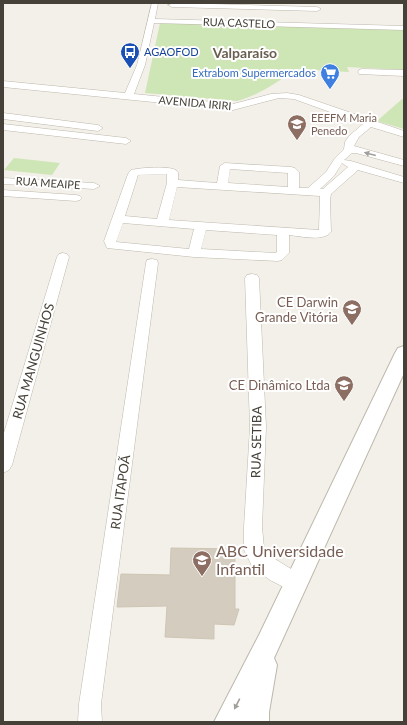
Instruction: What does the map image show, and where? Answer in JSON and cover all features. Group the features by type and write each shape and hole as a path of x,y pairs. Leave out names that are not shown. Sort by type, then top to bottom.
{"street":[{"path":"128,97 141,65 155,3"},
{"path":"172,5 247,5 317,8"},
{"name":"RUA CASTELO","path":"151,21 404,28"},
{"path":"362,72 404,73"},
{"name":"AVENIDA IRIRI","path":"3,84 233,107 242,106 277,95 283,95 296,97 404,134"},
{"path":"3,116 98,128"},
{"path":"349,150 348,146 351,139 370,123"},
{"path":"3,127 126,141"},
{"path":"311,192 330,174 339,160 349,150 356,150 404,163"},
{"path":"339,160 404,180"},
{"path":"222,186 225,166 284,169 294,172 293,191"},
{"path":"118,220 324,233 324,200 326,193 356,166"},
{"path":"162,223 172,184 172,171 135,172 110,241 111,245 194,253 278,257 283,253 283,231"},
{"name":"RUA MEAIPE","path":"3,180 94,186"},
{"path":"172,184 326,193"},
{"path":"3,193 76,198"},
{"path":"194,253 201,225"},
{"name":"RUA MANGUINHOS","path":"3,465 63,257"},
{"name":"RUA ITAPOÃ","path":"90,722 90,704 152,263"},
{"name":"RUA SETIBA","path":"252,278 258,427 253,527 254,550 260,561 276,573 297,584"},
{"path":"228,722 297,584 404,353"},
{"path":"255,722 255,712 268,644"}],"green space":[{"path":"160,23 404,30 404,70 347,67 349,72 295,69 268,88 237,101 145,93"},
{"path":"402,99 404,100 404,129 377,121"},
{"path":"14,158 60,163 52,175 4,170"}],"building":[{"path":"171,548 235,549 235,609 239,609 234,625 214,624 214,639 165,637 167,606 117,607 121,574 170,575"}],"place":[{"name":"AGAOFOD","path":"130,69"},
{"name":"Extrabom Supermercados","path":"330,90"},
{"name":"EEEFM Maria Penedo","path":"297,141"},
{"name":"CE Darwin Grande Vitória","path":"352,326"},
{"name":"CE Dinâmico Ltda","path":"344,402"},
{"name":"ABC Universidade Infantil","path":"202,577"}],"district":[{"name":"Valparaíso","path":"245,53"}]}
